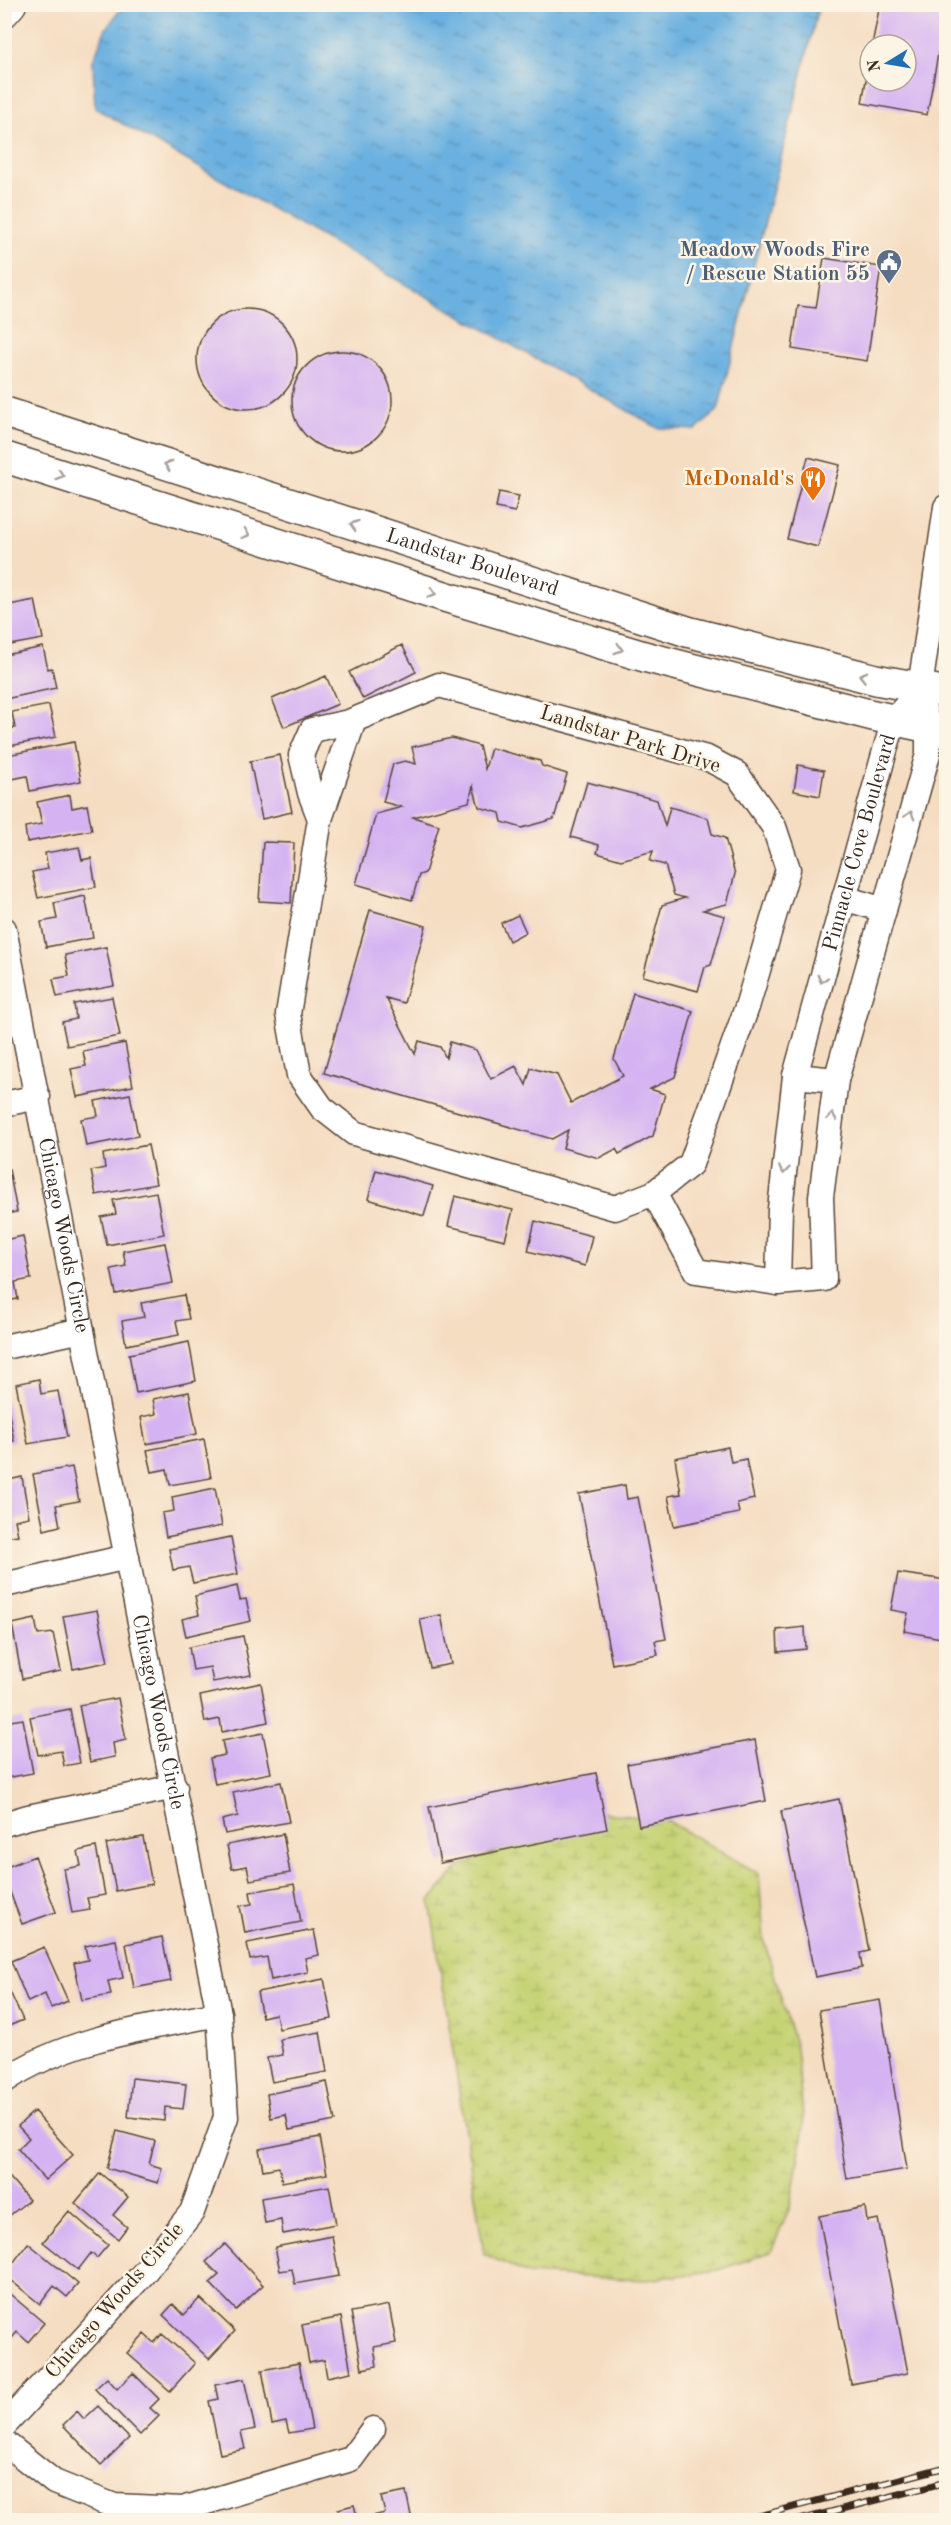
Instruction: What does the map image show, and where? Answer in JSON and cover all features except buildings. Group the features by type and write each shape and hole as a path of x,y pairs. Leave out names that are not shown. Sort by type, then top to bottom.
{"street":[{"path":"4,12 11,4"},
{"name":"Landstar Boulevard","path":"4,412 689,632 933,690"},
{"name":"Landstar Boulevard","path":"4,457 446,597 646,657 937,729"},
{"path":"933,690 946,507"},
{"name":"Landstar Park Drive","path":"320,819 310,793 301,755 312,730 354,720 439,685 707,758 737,774 774,827 788,869 747,1007 691,1164 654,1193 615,1208 354,1133 322,1108 299,1075 288,1014 320,819 354,720"},
{"name":"Pinnacle Cove Boulevard","path":"933,690 937,729 928,753 836,1080 821,1197 824,1279 778,1283 780,1209 795,1076 894,720 933,690"},
{"path":"844,898 884,910"},
{"name":"Chicago Woods Circle","path":"4,929 219,2014 226,2116 192,2212 143,2274 4,2426"},
{"path":"795,1076 836,1080"},
{"path":"4,1104 38,1097"},
{"path":"654,1193 696,1272 778,1283"},
{"path":"4,1347 82,1330"},
{"path":"4,1585 127,1557"},
{"path":"4,1824 175,1787"},
{"path":"4,2081 41,2058 111,2035 219,2014"},
{"path":"4,2442 54,2482 114,2506 183,2509 351,2459 373,2429"}],"green space":[{"path":"591,1811 668,1821 759,1874 764,1941 796,2048 804,2126 790,2207 771,2252 718,2270 647,2280 528,2274 484,2254 430,1901 459,1867"}],"water":[{"path":"124,5 819,5 718,410 696,430 658,428 95,108 93,61 105,30"}],"railway":[{"path":"744,2520 946,2467"},
{"path":"800,2520 946,2482"}],"place":[{"name":"Meadow Woods Fire / Rescue Station 55","path":"889,285"},
{"name":"McDonald's","path":"813,502"}]}
